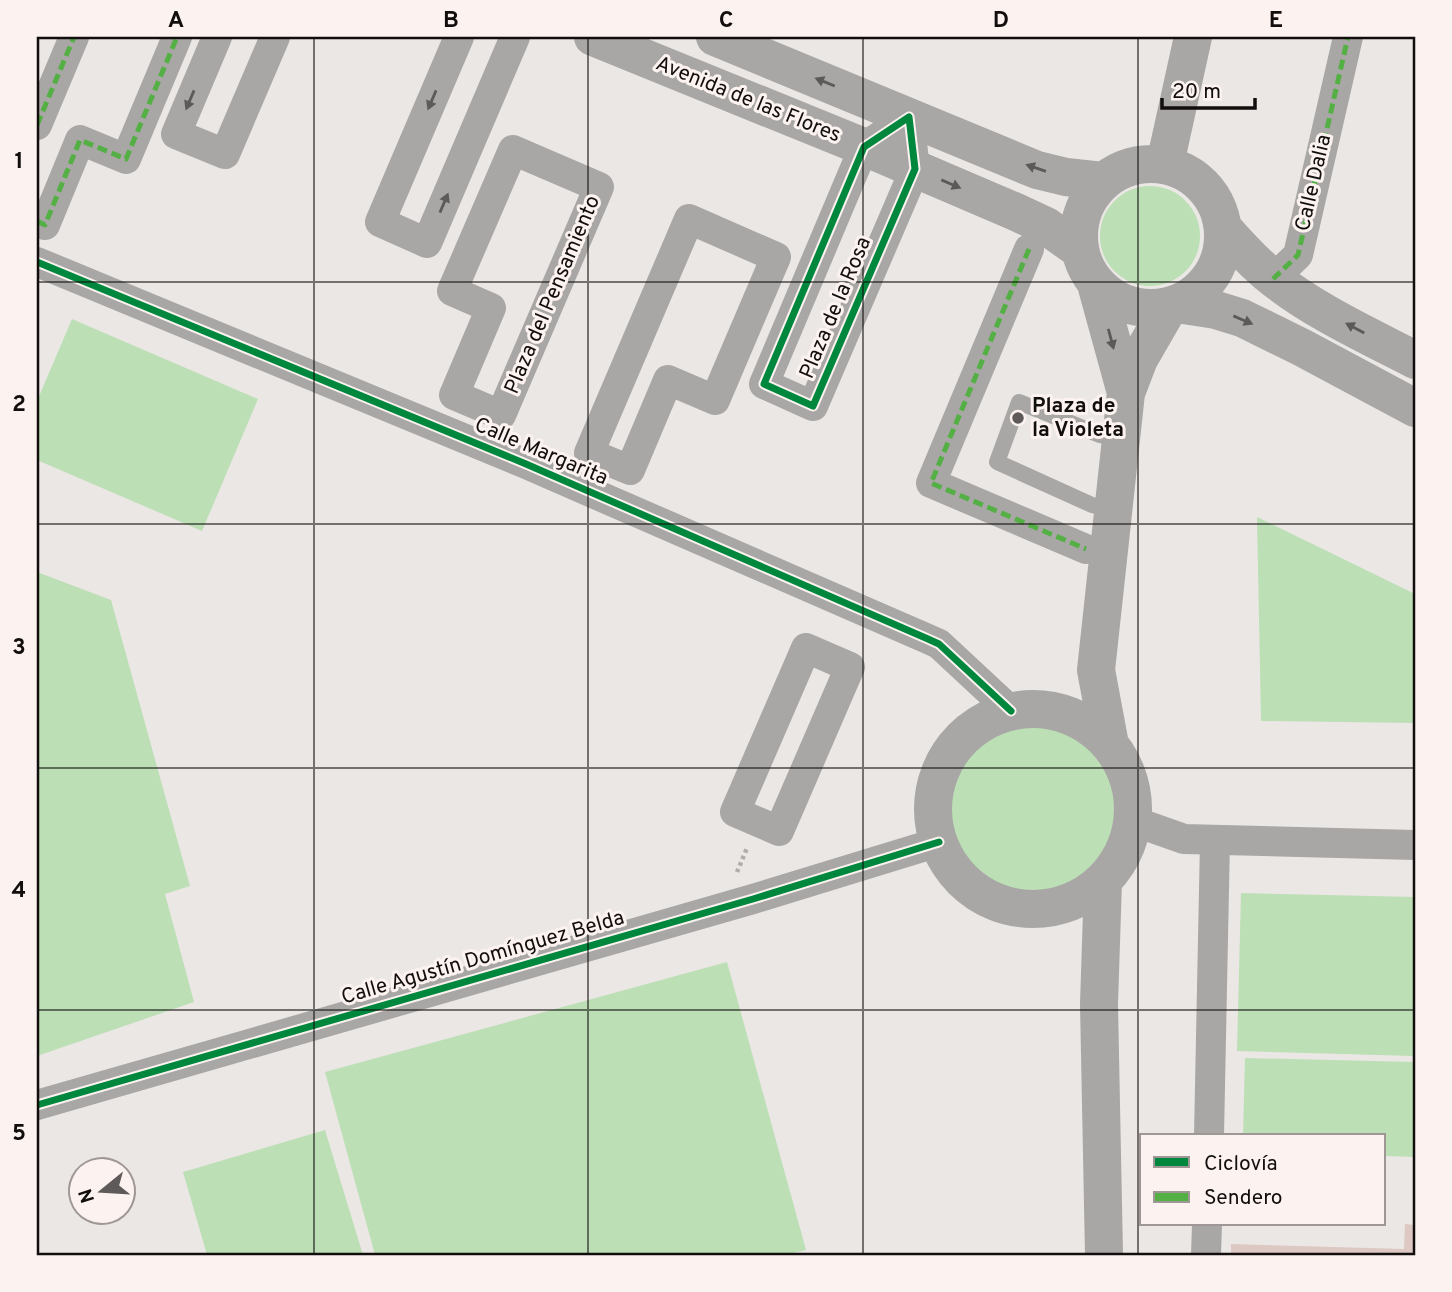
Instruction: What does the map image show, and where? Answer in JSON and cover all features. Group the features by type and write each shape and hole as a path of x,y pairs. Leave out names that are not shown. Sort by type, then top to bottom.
{"main road":[{"name":"Avenida de las Flores","path":"593,37 864,147 1046,226 1080,250"},
{"path":"715,37 1037,170 1066,177 1103,181"},
{"path":"1164,164 1194,37"},
{"path":"1110,745 1096,670 1126,393 1139,359 1173,306 1198,292 1213,274 1222,252 1223,228 1219,210 1210,193 1198,180 1182,170 1164,164 1132,165 1103,181 1087,201 1079,225 1080,250 1086,268 1096,284 1126,393"},
{"path":"1223,228 1273,279 1321,310 1412,351"},
{"path":"1096,284 1117,300 1142,308 1173,306 1216,310 1241,318 1301,346 1415,408"},
{"path":"1064,713 1096,670"},
{"path":"1038,708 1064,713 1089,726 1110,745 1125,768 1132,794 1133,821 1123,853 1103,881 1081,897 1055,907 1026,909 998,903 972,889 952,868 939,842 933,804 938,778 949,754 960,740 979,724 1011,711 1038,708"},
{"path":"1103,881 1099,1004 1104,1255"},
{"path":"1055,907 1073,929 1099,1004"}],"street":[{"path":"37,125 74,37"},
{"path":"37,221 45,225 80,140 126,159 177,37"},
{"path":"217,37 176,134 225,155 275,37"},
{"path":"459,37 380,222 428,243 515,37"},
{"name":"Calle Dalia","path":"1273,279 1298,256 1348,37"},
{"path":"909,117 915,169"},
{"name":"Avenida de las Flores","path":"864,147 909,117"},
{"name":"Plaza de la Rosa","path":"864,147 764,384 813,406 915,169"},
{"name":"Plaza del Pensamiento","path":"513,150 599,187 501,415 454,395 491,308 452,291 513,150"},
{"path":"689,219 776,257 715,400 668,380 630,470 589,453 689,219"},
{"path":"1029,249 931,483 1086,549"},
{"name":"Calle Margarita","path":"37,262 526,464 939,644 1011,711"},
{"path":"806,648 850,667 779,831 735,812 806,648"},
{"path":"1133,821 1184,839 1415,845"},
{"path":"1209,1134 1215,840"},
{"name":"Calle Agustín Domínguez Belda","path":"37,1105 753,899 939,842"},
{"path":"1206,1255 1207,1226"}],"lane":[{"path":"1112,510 1092,505 997,462 1018,402 1100,435 1121,438"}],"green space":[{"path":"1150,186 1178,194 1192,208 1200,236 1192,264 1178,278 1150,286 1122,278 1108,264 1100,236 1108,208 1122,194"},
{"path":"72,319 258,399 202,531 37,460 37,401"},
{"path":"1257,517 1415,594 1415,723 1261,721"},
{"path":"37,572 111,600 190,886 165,894 194,1002 37,1056"},
{"path":"1035,725 1068,731 1095,750 1114,777 1120,810 1114,843 1095,870 1068,889 1035,895 1002,889 975,870 956,843 950,810 956,777 975,750 1002,731"},
{"path":"1241,893 1415,897 1415,1056 1237,1051"},
{"path":"727,962 806,1250 785,1255 375,1255 325,1072"},
{"path":"1245,1058 1415,1062 1415,1157 1386,1156 1386,1134 1243,1134"},
{"path":"325,1130 363,1255 207,1255 183,1172"}],"building":[{"path":"1405,1224 1415,1225 1415,1255 1231,1255 1231,1244 1404,1249"}],"marked path":[{"path":"37,125 74,37"},
{"path":"37,221 45,225 80,140 126,159 177,37"},
{"path":"1273,279 1298,255 1348,37"},
{"path":"1029,249 931,483 1086,549"}],"cycle path":[{"path":"909,117 915,169 813,406 764,384 864,147 909,117"},
{"path":"37,262 526,464 939,644 1011,711"},
{"path":"37,1105 753,899 939,842"}],"place":[{"name":"Plaza de la Violeta","path":"1018,418"}]}
